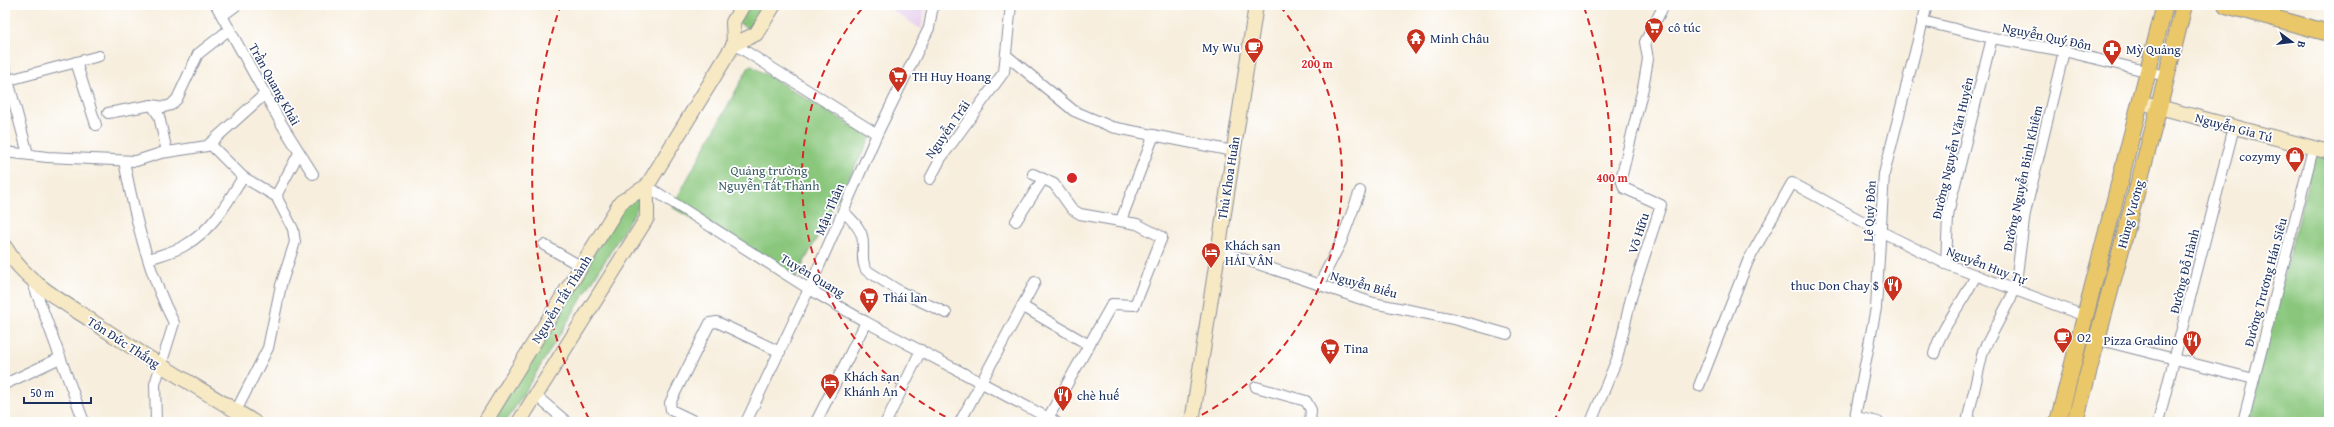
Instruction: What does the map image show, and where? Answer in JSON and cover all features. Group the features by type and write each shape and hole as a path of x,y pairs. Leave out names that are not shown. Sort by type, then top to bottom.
{"main road":[{"name":"Hùng Vương","path":"2075,422 2088,337 2085,316 2165,5"},
{"name":"Hùng Vương","path":"2058,422 2088,337 2159,107 2184,5"},
{"path":"2226,5 2329,33"}],"street":[{"name":"Trần Quang Khải","path":"216,5 265,94 299,153 313,174"},
{"path":"222,16 237,5"},
{"path":"734,44 733,22 744,5"},
{"path":"734,44 756,34 774,5"},
{"name":"Mậu Thân","path":"746,422 809,289 877,134 929,28 933,5"},
{"name":"Nguyễn Trãi","path":"930,179 941,158 1004,72 1011,5"},
{"name":"Thủ Khoa Huân","path":"1192,422 1217,250 1256,5"},
{"name":"Võ Hữu","path":"1591,422 1617,359 1631,298 1661,206 1624,188 1621,179 1643,88 1648,59 1645,42 1664,5"},
{"name":"Lê Quý Đôn","path":"1855,419 1875,315 1882,232 1882,192 1887,157 1927,5"},
{"name":"Nguyễn Quý Đôn","path":"1922,21 1992,38 2064,51 2147,73 2166,76"},
{"path":"108,113 152,105 164,107 174,103 198,54 230,29"},
{"name":"Đường Nguyễn Văn Huyên","path":"1946,264 1951,200 1992,38"},
{"path":"734,44 877,134"},
{"name":"Nguyễn Tất Thành","path":"486,422 621,202 647,186 734,44"},
{"name":"Đường Nguyễn Bỉnh Khiêm","path":"1967,422 1982,350 2015,290 2025,212 2064,51"},
{"path":"9,80 99,56"},
{"path":"1006,56 1074,111 1112,127 1233,151"},
{"path":"76,62 96,125"},
{"path":"5,69 28,154"},
{"path":"5,152 41,157 124,161 140,160 168,152 210,144 265,94"},
{"name":"Nguyễn Gia Tú","path":"2140,102 2329,152"},
{"path":"152,105 159,116 168,152"},
{"name":"Đường Đỗ Hành","path":"2158,422 2234,127"},
{"path":"1121,220 1154,135"},
{"path":"210,144 243,177 276,197 293,229 294,242 281,285 268,348 236,411"},
{"name":"Đường Trương Hán Siêu","path":"2243,422 2313,148"},
{"path":"276,197 299,153"},
{"path":"124,161 136,219 157,287 174,323 155,384 156,422"},
{"path":"1033,174 1054,184 1072,209 1080,214 1121,220 1147,228 1162,237 1135,305 1112,304 1052,420"},
{"path":"149,259 180,248 198,235 221,212 243,177"},
{"path":"1016,221 1044,179"},
{"name":"Nguyễn Huy Tự","path":"1699,386 1748,261 1792,182 1882,232 1946,264 2085,316"},
{"path":"519,422 647,218 647,186"},
{"name":"Tuyên Quang","path":"647,186 809,289 866,322 1052,420"},
{"path":"1319,285 1341,242 1360,191"},
{"path":"843,211 854,223 861,234 863,265 866,270 901,292 946,313"},
{"path":"544,245 582,267"},
{"name":"Tôn Đức Thắng","path":"5,247 10,256 31,278 161,366 254,422"},
{"name":"Nguyễn Biểu","path":"1217,250 1373,303 1454,320 1507,334"},
{"path":"1934,354 1942,331 1967,294 1976,275"},
{"path":"31,278 84,422"},
{"path":"960,422 1035,282"},
{"path":"1022,306 1090,345"},
{"path":"696,422 671,410 670,403 710,323 717,322 780,352"},
{"path":"816,422 866,322"},
{"path":"2088,337 2254,380"},
{"path":"886,422 921,350"},
{"path":"5,384 60,358"},
{"path":"1256,387 1306,401 1311,410 1310,422"},
{"path":"535,395 567,422"},
{"path":"1855,419 1878,422"}],"shaded area":[{"path":"884,5 926,5 921,29"}],"green space":[{"path":"744,5 763,5 749,29 735,21"},
{"name":"Quảng trường Nguyễn Tất Thành","path":"750,65 871,137 795,279 672,207"},
{"path":"2315,154 2329,158 2329,422 2246,422"},
{"path":"630,195 641,202 506,422 491,422"}],"place":[{"name":"cô túc","path":"1654,44"},
{"name":"Minh Châu","path":"1416,55"},
{"name":"My Wu","path":"1254,64"},
{"name":"Mỳ Quảng","path":"2112,66"},
{"name":"TH Huy Hoang","path":"898,93"},
{"name":"cozymy","path":"2295,173"},
{"name":"Khách sạn HẢI VÂN","path":"1211,269"},
{"name":"thuc Don Chay $","path":"1893,302"},
{"name":"Thái lan","path":"869,314"},
{"name":"O2","path":"2063,354"},
{"name":"Pizza Gradino","path":"2192,357"},
{"name":"Tina","path":"1330,365"},
{"name":"Khách sạn Khánh An","path":"830,400"},
{"name":"chè huế","path":"1063,412"}]}
